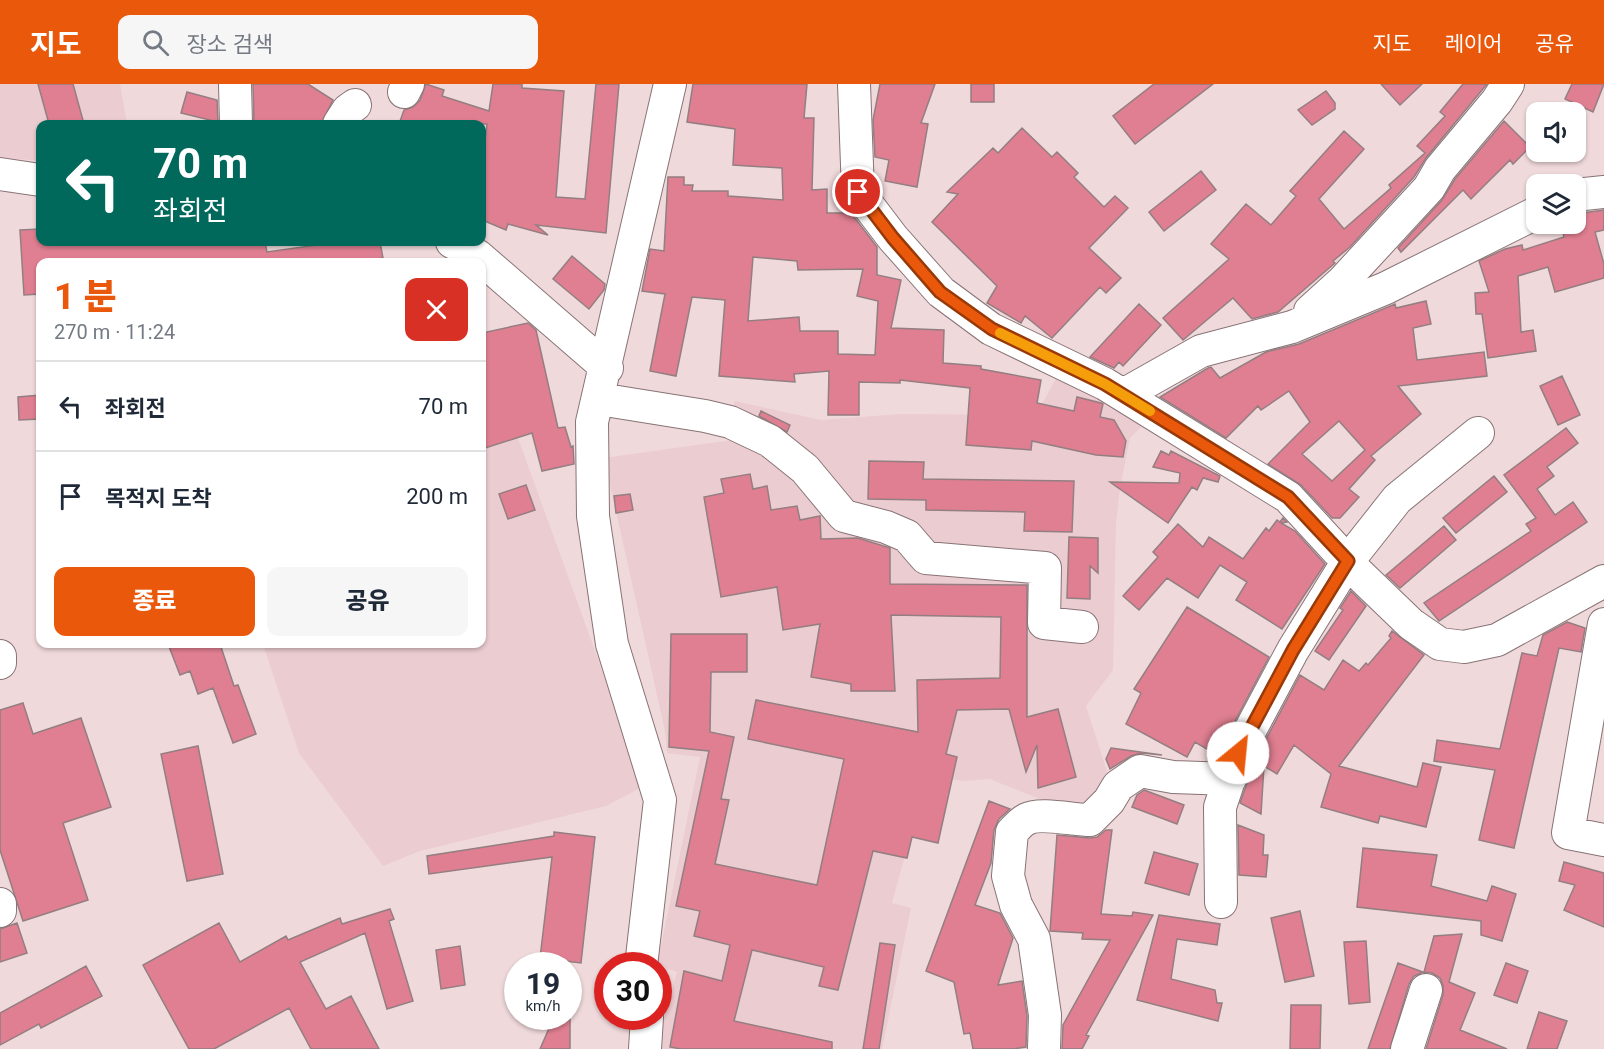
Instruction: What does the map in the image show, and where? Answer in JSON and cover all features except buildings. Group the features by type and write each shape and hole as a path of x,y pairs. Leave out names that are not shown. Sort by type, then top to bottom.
{"street":[{"path":"236,84 236,120"},
{"path":"643,952 660,800 610,633 592,516 592,422 607,368 669,84"},
{"path":"854,84 858,192 893,238 940,292 992,329 1123,395 1288,497 1411,624 1440,644 1464,648 1497,640 1604,581"},
{"path":"1292,327 1343,281 1429,188 1440,169 1497,101 1508,84"},
{"path":"0,174 36,179"},
{"path":"1586,194 1604,192"},
{"path":"1123,395 1201,351 1292,327 1386,288 1526,218"},
{"path":"459,246 480,258"},
{"path":"486,263 607,368"},
{"path":"599,399 730,422 770,441 805,470 844,516 885,526 907,536 926,558 1045,568 1044,623 1082,627"},
{"path":"1221,902 1220,807 1238,753 1293,650 1348,561 1396,499 1478,433"},
{"path":"1604,624 1569,833 1604,840"},
{"path":"0,656 0,663"},
{"path":"1044,1049 1045,1016 1034,939 1016,905 1008,876 1012,832 1027,818 1090,820 1109,801 1118,786 1140,771 1173,777 1230,779"},
{"path":"0,904 0,911"},
{"path":"1407,1049 1426,990"},
{"path":"645,1049 646,1030"}],"shaded area":[{"path":"0,84 120,84 126,120 36,120 36,161 0,157"},
{"path":"1059,373 1149,419 1130,438 1120,488 1116,523 1113,670 1086,706 1111,784 1098,805 1055,805 990,779 964,781 927,775 892,903 911,908 882,1049 655,1049 660,1030 672,1030 672,990 677,972 672,970 672,952 660,952 700,757 667,753 665,731 604,458 732,440 730,422 735,401 821,420 901,414 1036,415"},
{"path":"497,380 644,786 606,806 420,851 383,866 299,753 264,648 486,648 486,384"}],"slow traffic":[{"path":"1000,333 1105,384 1150,411"}],"route":[{"path":"858,192 893,238 940,292 992,329 1105,384 1288,497 1348,561 1293,650 1238,753"}]}
